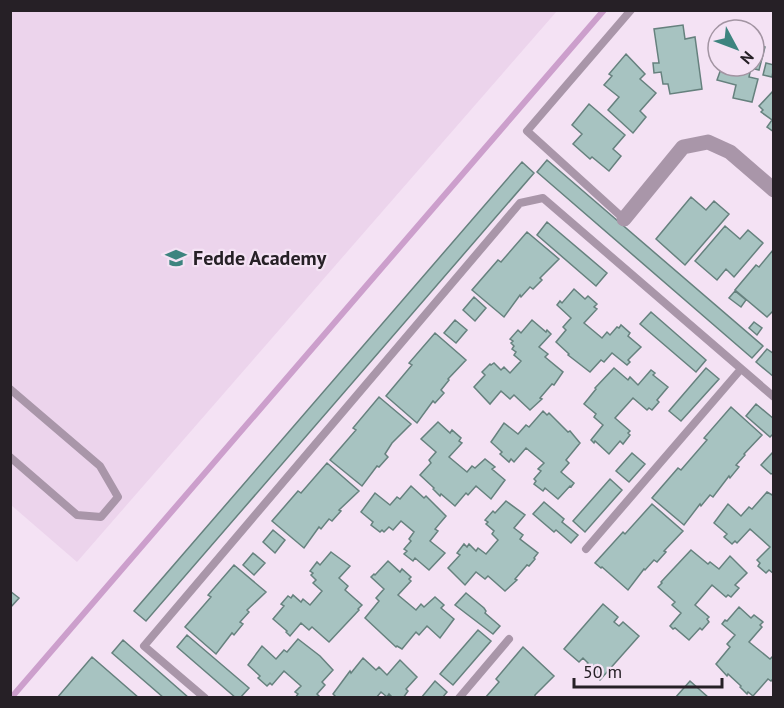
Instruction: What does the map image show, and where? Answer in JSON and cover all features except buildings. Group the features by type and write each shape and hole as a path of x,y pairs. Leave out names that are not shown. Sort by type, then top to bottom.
{"street":[{"path":"624,219 683,147 708,142 730,152 774,190"}],"lane":[{"path":"624,219 527,131 631,10"},
{"path":"205,698 144,646 520,203 543,198 774,397"},
{"path":"586,549 741,369"},
{"path":"10,389 100,466 118,497 101,517 77,515 10,457"},
{"path":"459,698 509,639"}],"shaded area":[{"name":"Fedde Academy","path":"11,11 557,11 77,562 11,505"}],"waterway":[{"path":"11,698 604,10"}],"place":[{"name":"Fedde Academy","path":"176,258"}]}
